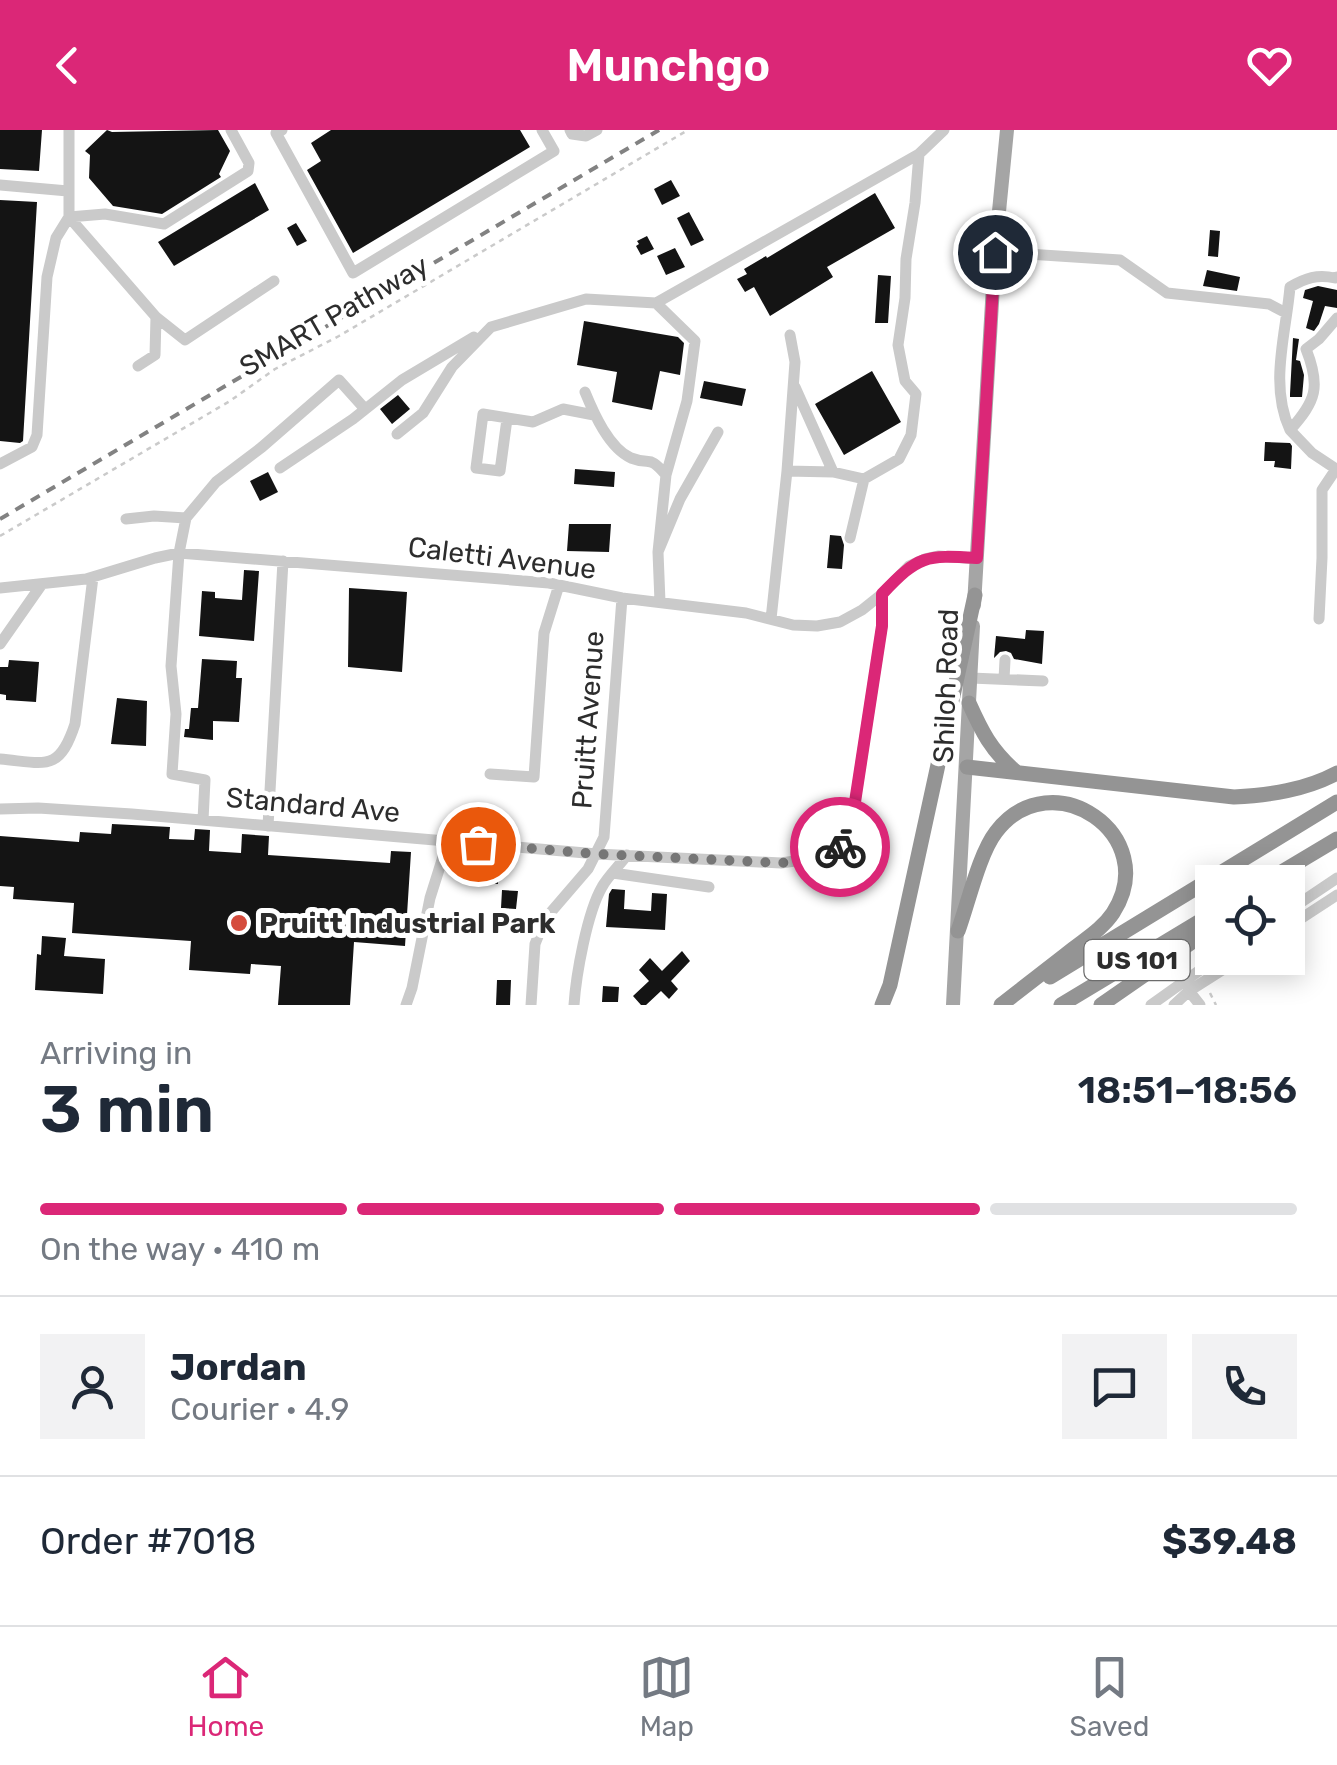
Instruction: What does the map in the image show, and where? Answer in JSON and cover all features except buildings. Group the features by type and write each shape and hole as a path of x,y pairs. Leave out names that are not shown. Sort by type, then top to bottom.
{"highway":[{"path":"882,1005 890,985 974,595"},
{"path":"970,703 983,736 1015,771"},
{"path":"967,767 1234,796 1298,788 1337,773"},
{"name":"US 101","path":"1002,1005 1337,802"},
{"path":"958,932 993,835 1017,812 1044,803 1076,806 1102,821 1118,842 1124,878 1113,913 1096,931 1002,1005"},
{"path":"1295,865 1337,838"},
{"name":"US 101","path":"1061,1005 1195,924"},
{"path":"1100,1005 1195,940"}],"main road":[{"name":"Shiloh Road","path":"953,1000 995,252 1008,130"}],"street":[{"path":"0,464 32,447 37,435 47,277 56,238 69,216 70,130"},
{"path":"69,216 105,214 164,224 248,171 249,163 231,130"},
{"path":"278,131 353,273 554,151 542,130"},
{"path":"570,130 572,134 586,136 597,130"},
{"path":"280,468 402,380 491,327 586,299 656,303 919,154 944,130"},
{"path":"787,471 833,472 864,479 899,459 911,435 916,394 905,381 898,345 919,154"},
{"path":"0,185 68,191"},
{"path":"69,216 156,318 185,340 274,281"},
{"path":"995,252 1120,260 1167,293 1269,304 1286,313"},
{"path":"1319,619 1322,490 1336,469 1312,453 1290,430 1281,412 1282,331 1290,287 1306,278 1337,276"},
{"path":"656,303 695,341 687,401 666,475 658,552 660,602"},
{"path":"138,366 155,355 156,318"},
{"path":"1290,430 1307,410 1316,390 1306,349 1337,318"},
{"path":"397,434 423,412 452,367 491,327"},
{"path":"771,619 795,362 790,335"},
{"path":"203,820 205,780 172,774 176,714 171,666 179,554 186,518 216,482 340,380 365,409"},
{"path":"793,383 833,472"},
{"path":"585,392 608,437 630,457 655,462 666,475"},
{"path":"507,419 500,470 476,468 482,414 532,422 564,410 594,415"},
{"path":"658,552 680,499 718,432"},
{"path":"850,538 864,479"},
{"path":"126,518 186,518"},
{"name":"Caletti Avenue","path":"0,588 93,577 179,554 560,585 622,598 818,626 840,622 862,610 909,566 925,558 977,558"},
{"path":"268,826 283,561"},
{"path":"0,759 43,763 61,756 68,746 76,724 93,577"},
{"path":"0,644 42,584"},
{"path":"490,774 534,777 544,632 560,585"},
{"name":"Standard Ave","path":"0,809 38,808 203,820 627,856 781,863 824,857 840,846 851,828 882,626 882,594"},
{"name":"Pruitt Avenue","path":"531,1005 534,956 541,929 588,869 604,837 622,598"},
{"path":"1004,679 1005,660"},
{"path":"970,678 1043,680"},
{"path":"406,1005 430,898 448,841"},
{"path":"574,1005 576,977 594,905 601,888 627,856"},
{"path":"612,873 710,887"},
{"path":"1305,900 1337,878"},
{"path":"1305,916 1337,895"},
{"path":"1151,1005 1195,974"},
{"path":"1174,1005 1214,975"},
{"path":"1189,991 1200,1005"}],"path":[{"name":"SMART Pathway","path":"0,536 230,401 275,369 339,336 688,130"},
{"path":"1208,989 1216,1005"}],"railway":[{"path":"0,519 659,130"}],"way so far":[{"path":"478,844 781,863 824,857 840,847"}],"place":[{"name":"Pruitt Industrial Park","path":"239,923"}],"route":[{"path":"840,847 851,828 882,626 882,594 909,566 925,558 977,558 995,252"}]}
